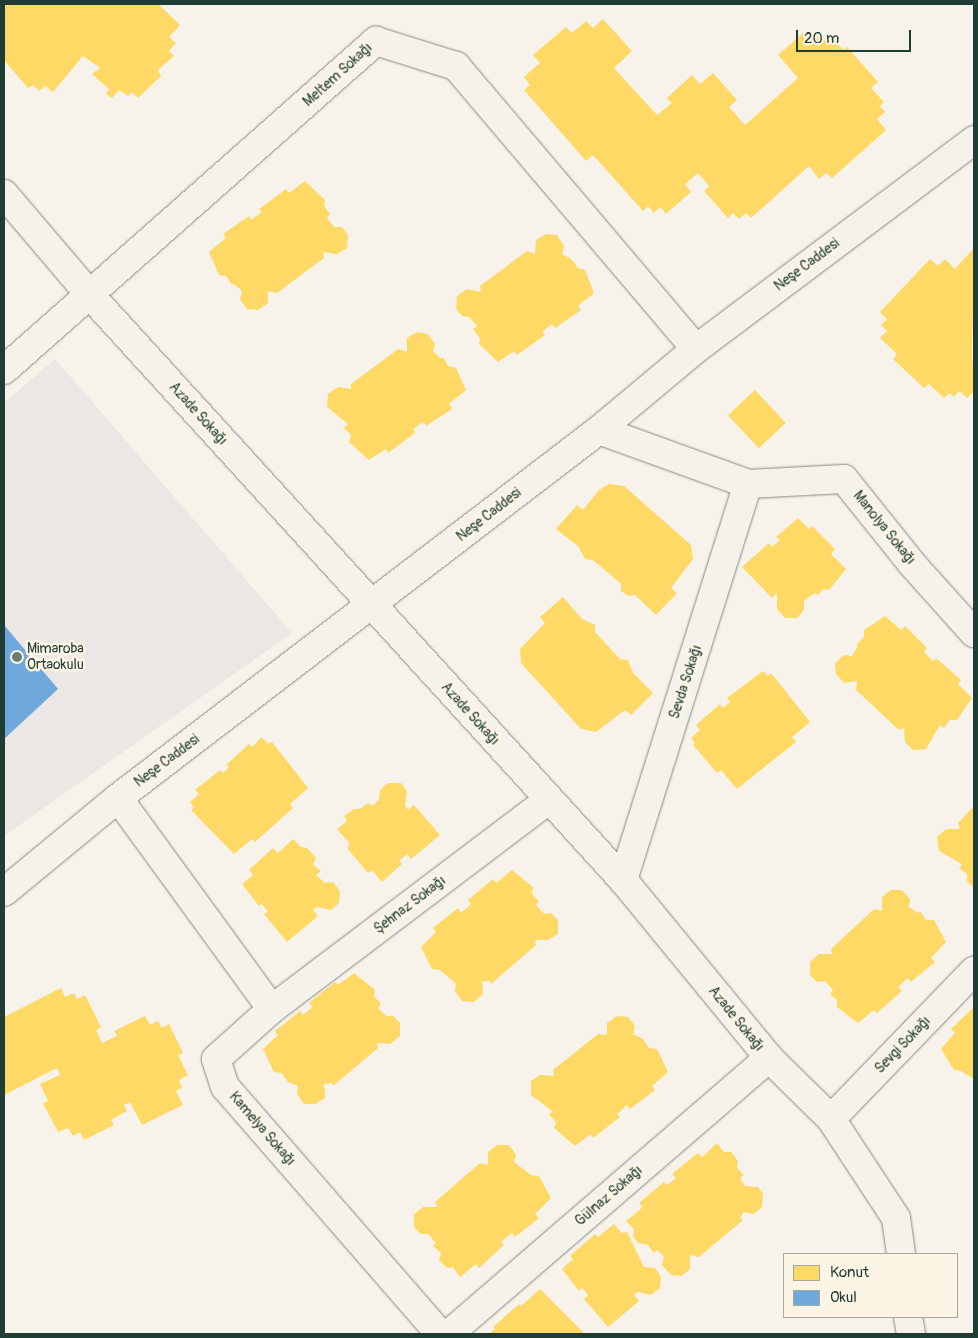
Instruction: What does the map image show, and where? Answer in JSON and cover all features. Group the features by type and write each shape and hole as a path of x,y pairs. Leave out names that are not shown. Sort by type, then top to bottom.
{"street":[{"name":"Meltem Sokağı","path":"4,370 376,41 456,66 696,348"},
{"name":"Neşe Caddesi","path":"4,892 118,798 372,606 599,430 696,348 974,140"},
{"name":"Azade Sokağı","path":"4,194 90,295 548,800 623,880 769,1058 831,1119 896,1218 901,1253"},
{"name":"Manolya Sokağı","path":"599,430 748,484 844,479 912,564 974,632"},
{"name":"Sevda Sokağı","path":"623,880 748,484"},
{"path":"118,798 272,1009"},
{"name":"Şehnaz Sokağı","path":"272,1009 548,800"},
{"name":"Sevgi Sokağı","path":"831,1119 974,971"},
{"name":"Kamelya Sokağı","path":"272,1009 216,1059 225,1087 440,1334"},
{"name":"Gülnaz Sokağı","path":"449,1334 769,1058"},
{"path":"908,1318 911,1334"}],"shaded area":[{"path":"55,359 292,633 4,836 4,403"}],"building: Konut":[{"path":"4,4 158,4 180,25 169,37 176,43 169,51 174,56 158,70 161,76 138,98 132,92 128,96 119,90 112,98 106,94 109,89 92,74 100,68 83,56 53,92 45,86 39,91 33,85 28,88 4,60"},
{"path":"603,19 632,51 614,68 657,115 672,103 667,98 692,75 700,84 713,73 737,100 729,107 745,125 798,78 778,55 804,32 813,41 820,34 827,42 832,38 843,50 847,47 878,82 871,88 884,102 880,106 885,112 877,119 886,130 832,178 826,173 819,179 809,166 751,218 746,213 739,219 733,213 728,218 704,191 709,186 698,173 685,184 691,192 666,214 660,207 654,213 648,206 643,211 593,155 586,161 524,90 530,85 524,77 540,63 533,55 566,27 572,33 586,21 593,28"},
{"path":"305,181 325,200 324,206 330,214 327,218 334,227 342,227 348,235 347,248 337,254 323,252 324,258 277,293 268,291 268,303 258,310 247,309 240,299 242,291 234,284 232,285 226,276 219,275 209,252 226,238 223,234 249,216 251,220 262,212 259,209 286,189 289,193"},
{"path":"546,234 557,235 564,246 562,254 571,259 578,268 585,270 594,293 578,306 581,310 555,328 552,324 542,332 545,335 517,355 514,351 498,362 479,344 480,338 473,329 477,326 469,317 462,316 456,309 457,296 467,289 481,292 480,286 527,251 535,254 536,240"},
{"path":"974,248 972,354 974,391 967,398 959,391 954,397 949,393 944,398 929,384 924,388 893,359 897,354 880,338 887,331 881,325 887,319 880,312 930,259 938,266 945,259 955,269"},
{"path":"417,332 428,334 435,344 433,351 441,359 443,357 448,366 456,368 466,390 449,404 452,409 426,426 423,422 413,429 415,433 388,453 386,449 369,460 349,442 351,435 344,428 348,424 327,407 328,394 338,387 351,389 351,384 398,349 407,352 407,338"},
{"path":"755,390 786,423 759,448 728,415"},
{"path":"609,484 624,486 691,545 693,559 671,588 677,593 656,615 635,595 628,596 621,591 621,584 593,560 585,559 579,547 556,529 577,505 583,510 599,490"},
{"path":"798,518 809,529 812,526 835,549 831,554 846,569 829,590 823,589 818,595 815,593 804,601 804,610 797,618 785,618 777,609 777,593 772,598 742,567 769,543 772,547 780,540 776,537"},
{"path":"563,597 582,619 595,625 595,632 620,659 628,660 633,673 653,693 631,715 625,710 596,732 581,729 521,663 520,649 545,623 540,617"},
{"path":"885,616 901,630 905,626 927,648 924,652 933,661 936,658 961,680 958,684 972,698 957,720 950,720 944,728 940,725 926,749 913,750 905,742 904,728 899,730 856,690 857,681 844,683 836,674 835,663 844,655 852,656 858,646 856,645 864,637 864,630"},
{"path":"763,671 768,676 771,673 810,722 792,737 796,742 737,789 721,770 717,773 693,745 695,743 691,738 700,730 696,725 720,704 723,708 730,702 727,698"},
{"path":"262,737 268,744 272,742 308,788 290,804 293,808 255,842 252,839 234,854 191,810 194,807 190,802 199,794 195,790 220,770 223,773 229,767 226,765 249,744 252,747"},
{"path":"388,783 401,783 407,791 405,805 408,810 414,805 440,835 411,859 407,854 399,861 402,864 382,882 372,870 368,873 347,848 350,844 337,829 347,821 344,816 354,809 360,809 368,803 372,806 379,800 380,790"},
{"path":"974,806 974,888 967,881 967,874 959,868 962,864 939,851 937,837 946,829 960,829 958,823"},
{"path":"293,839 301,847 307,848 316,858 313,865 321,871 316,875 325,883 333,882 340,891 339,903 331,910 317,907 313,910 318,916 287,942 264,914 268,912 262,904 259,906 242,884 253,875 249,870 273,848 278,853"},
{"path":"512,870 533,887 532,894 539,901 536,905 544,914 551,913 558,920 558,934 548,940 535,940 536,945 491,984 490,981 482,981 483,994 474,1002 462,1001 455,991 456,984 440,970 432,969 421,947 436,932 433,928 458,908 461,913 471,904 468,900 493,879 496,883"},
{"path":"891,890 902,890 910,899 909,907 918,913 920,911 926,920 934,920 946,942 931,958 935,962 911,982 908,978 898,987 902,991 877,1013 874,1010 858,1023 837,1007 837,1000 830,994 833,990 825,981 817,982 810,975 810,962 819,954 832,954 831,949 874,909 882,911 882,897"},
{"path":"354,973 375,990 374,996 381,1004 378,1008 386,1016 393,1016 400,1023 400,1036 390,1044 377,1043 378,1048 333,1086 332,1083 324,1084 325,1098 315,1104 304,1104 297,1094 298,1086 288,1082 281,1073 274,1072 263,1049 278,1035 275,1031 300,1011 303,1015 313,1007 309,1003 335,982 338,985"},
{"path":"61,988 65,997 74,993 77,999 85,995 101,1027 96,1030 102,1043 117,1036 114,1031 145,1016 150,1025 158,1021 162,1028 169,1024 183,1053 178,1055 188,1075 179,1080 182,1088 176,1091 183,1105 142,1125 130,1102 124,1105 127,1111 111,1120 114,1125 84,1140 80,1132 73,1136 68,1128 58,1132 43,1103 48,1101 40,1084 60,1075 57,1068 4,1095 4,1017"},
{"path":"974,1007 974,1079 961,1071 954,1070 941,1049 955,1033 951,1029"},
{"path":"617,1016 628,1017 635,1026 633,1034 643,1039 649,1048 657,1049 668,1072 652,1086 655,1090 630,1109 627,1105 617,1114 620,1117 593,1138 591,1134 575,1146 554,1128 556,1122 549,1115 552,1111 531,1095 531,1081 540,1075 554,1076 553,1070 598,1034 607,1035 607,1023"},
{"path":"717,1143 724,1152 731,1152 738,1161 737,1168 744,1175 740,1178 745,1186 758,1187 763,1194 762,1207 754,1214 744,1212 740,1218 743,1220 699,1257 690,1255 690,1269 682,1276 671,1275 662,1265 664,1257 657,1250 654,1253 648,1245 638,1243 633,1236 634,1229 626,1221 643,1207 639,1203 664,1182 667,1185 676,1178 672,1174 698,1153 702,1157"},
{"path":"497,1145 509,1145 516,1155 514,1162 531,1175 539,1176 551,1198 535,1214 539,1218 515,1237 512,1233 501,1242 504,1245 479,1268 476,1264 460,1277 453,1267 447,1268 439,1260 441,1253 433,1246 436,1243 428,1234 421,1234 414,1227 414,1214 423,1207 437,1207 435,1202 480,1163 488,1165 488,1152"},
{"path":"614,1224 622,1233 627,1232 644,1267 655,1268 661,1277 660,1288 651,1295 638,1292 634,1295 639,1301 608,1327 584,1299 588,1295 582,1288 579,1291 562,1269 573,1259 570,1256 595,1234 598,1237"},
{"path":"540,1289 585,1334 489,1334 495,1329 493,1327 519,1304 521,1306"}],"building: Okul":[{"name":"Mimaroba Ortaokulu","path":"4,625 58,689 4,739"}],"place":[{"name":"Mimaroba Ortaokulu","path":"17,657"}]}
